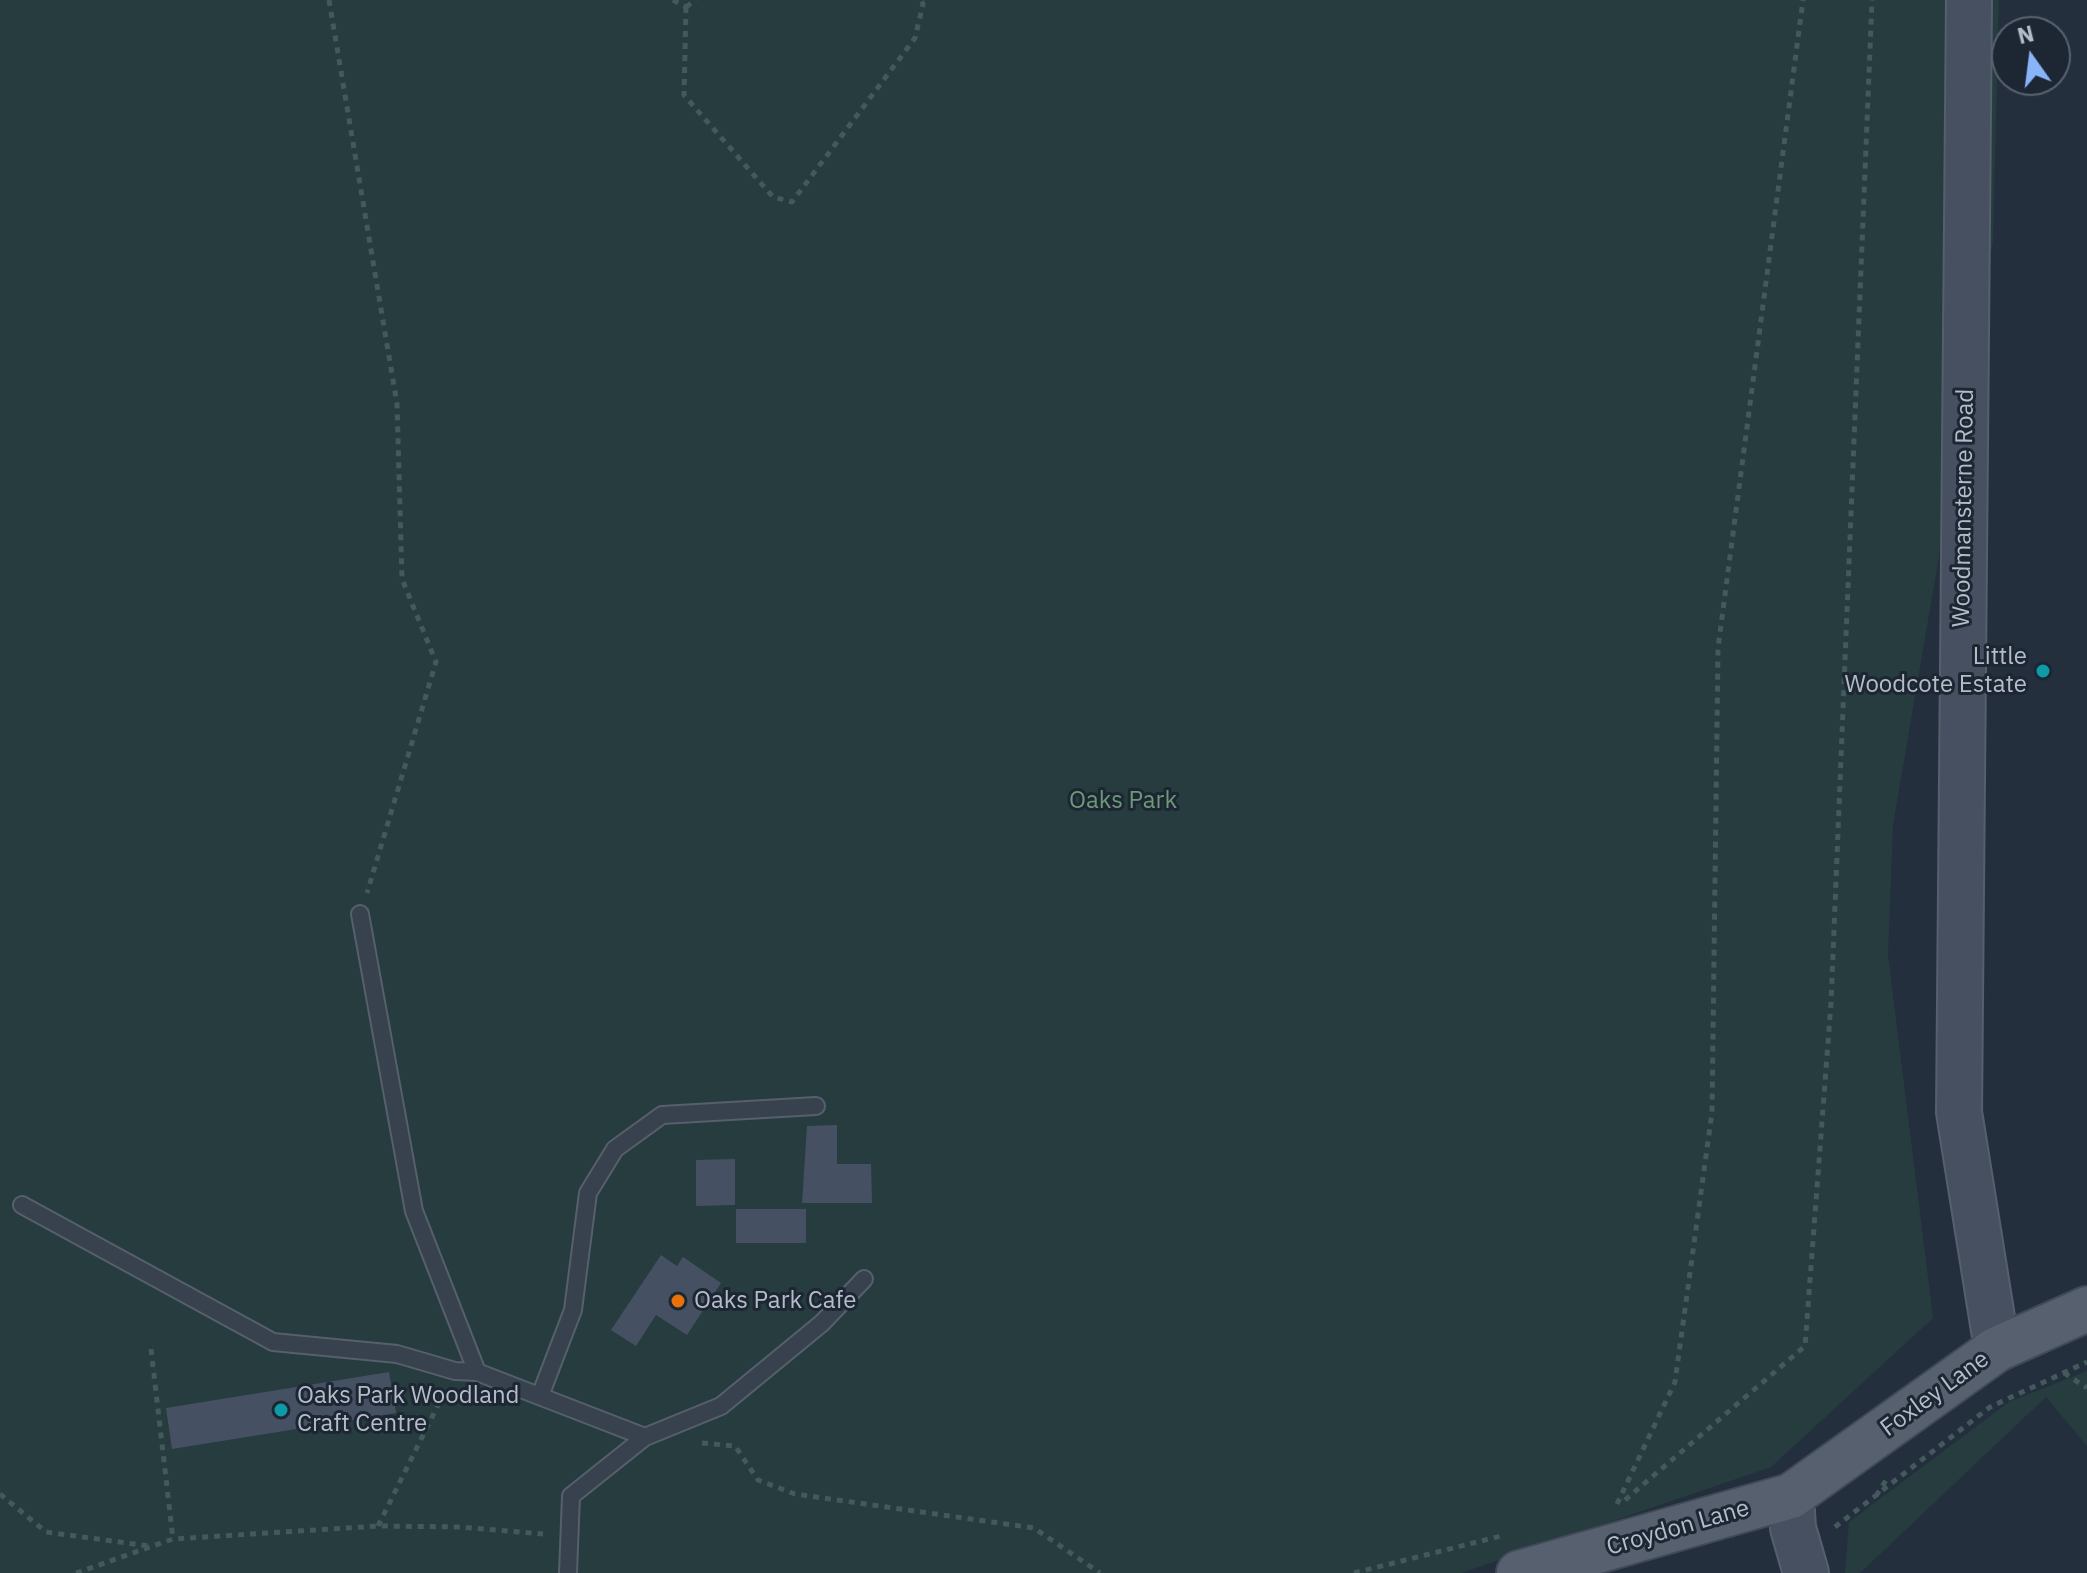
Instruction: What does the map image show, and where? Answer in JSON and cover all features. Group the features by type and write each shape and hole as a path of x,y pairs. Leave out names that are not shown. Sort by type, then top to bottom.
{"main road":[{"name":"Woodmansterne Road","path":"1969,0 1959,1112 1997,1349"},
{"name":"Foxley Lane","path":"1791,1496 1997,1349 2087,1309"},
{"name":"Croydon Lane","path":"1513,1554 1791,1496"},
{"path":"1791,1496 1793,1528 1819,1558"}],"lane":[{"path":"360,914 414,1211 477,1372"},
{"path":"540,1396 573,1310 588,1193 615,1149 662,1115 816,1106"},
{"path":"22,1205 273,1342 397,1354 455,1371 477,1372 645,1437"},
{"path":"568,1573 571,1496 645,1437 721,1406 822,1323 864,1279"}],"path":[{"path":"329,0 397,404 402,579 436,662 360,914"},
{"path":"673,0 686,7"},
{"path":"686,7 696,0"},
{"path":"686,7 684,95 773,197 792,202 915,38 923,4 921,0"},
{"path":"1803,0 1718,648 1712,1112 1675,1382 1615,1508 1805,1346 1831,1003 1872,0"},
{"path":"151,1349 173,1539"},
{"path":"1819,1558 1835,1527 1990,1407 2087,1362"},
{"path":"378,1526 455,1371"},
{"path":"2064,1372 2087,1388"},
{"path":"645,1437 735,1446 758,1480 795,1494 1034,1528 1100,1573"},
{"path":"0,1494 46,1532 151,1547"},
{"path":"76,1573 173,1539 378,1526 461,1527 568,1537"},
{"path":"1354,1573 1513,1554"}],"green space":[{"name":"Oaks Park","path":"0,0 1999,0 1999,16 1991,16 1991,96 1997,96 1993,240 1893,825 1888,955 1933,1318 1771,1467 1461,1573 0,1573"},
{"path":"2087,1371 2087,1446 2046,1397 1860,1573 1845,1573 1849,1522 2009,1402"}],"building":[{"path":"837,1125 837,1164 871,1164 872,1203 802,1203 807,1126"},
{"path":"735,1159 735,1205 696,1206 696,1160"},
{"path":"736,1209 806,1209 806,1243 736,1243"},
{"path":"661,1255 677,1266 683,1257 721,1283 687,1335 656,1315 636,1346 611,1330"},
{"name":"Oaks Park Woodland Craft Centre","path":"389,1372 396,1413 172,1449 166,1408"}],"place":[{"name":"Little Woodcote Estate","path":"2043,671"},
{"name":"Oaks Park Cafe","path":"678,1301"},
{"name":"Oaks Park Woodland Craft Centre","path":"281,1410"}]}
